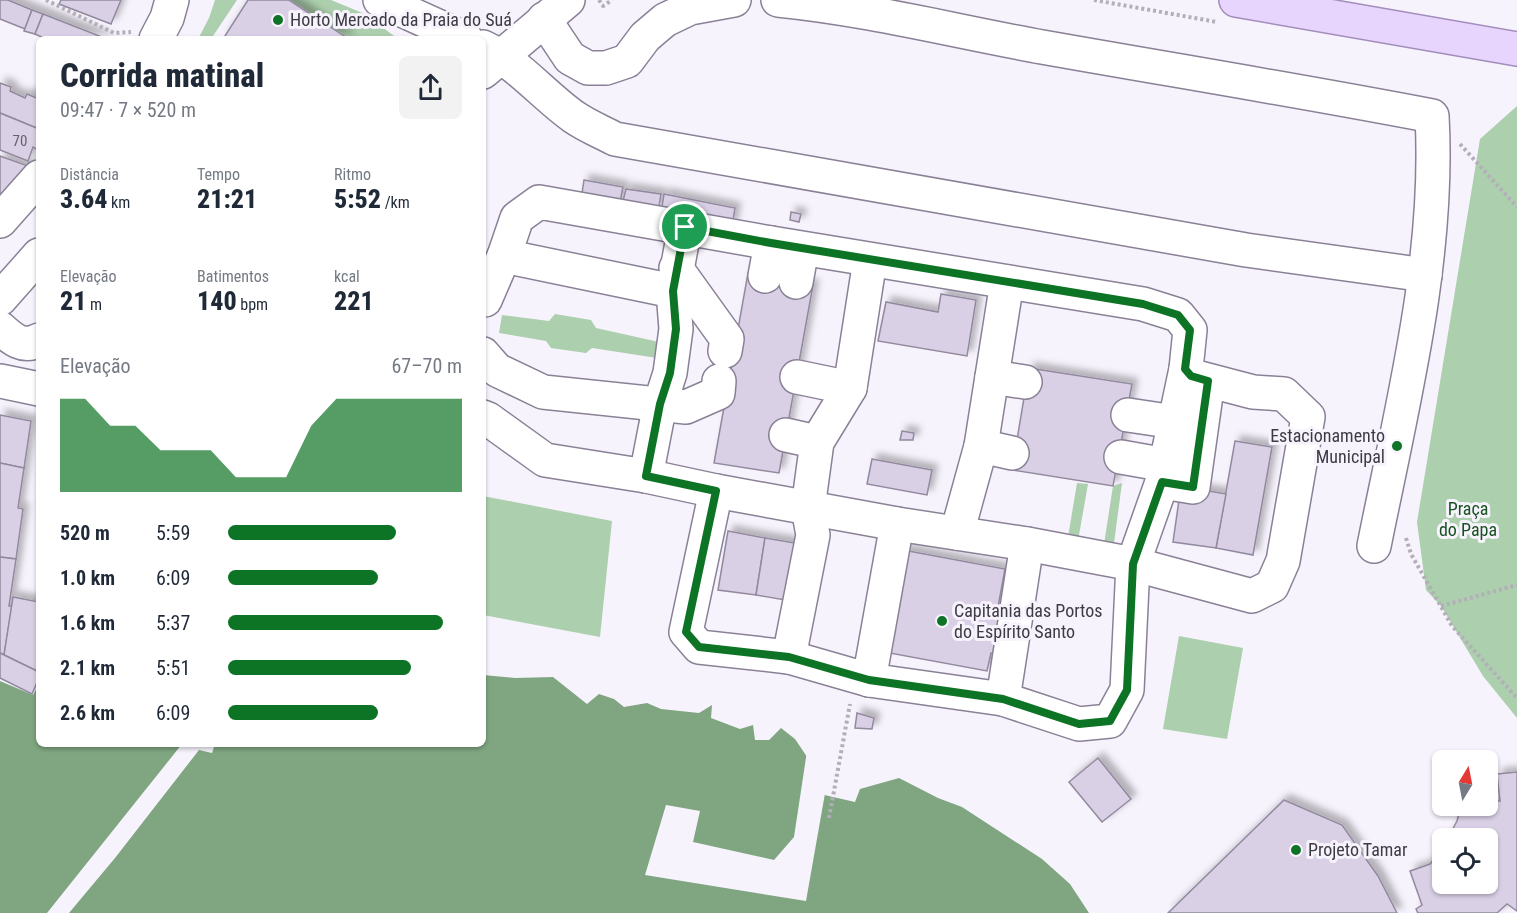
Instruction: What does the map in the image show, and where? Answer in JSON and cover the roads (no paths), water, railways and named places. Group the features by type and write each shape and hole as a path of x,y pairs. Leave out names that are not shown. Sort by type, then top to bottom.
{"main road":[{"path":"1236,0 1517,49"}],"street":[{"path":"147,36 168,18 172,0"},
{"path":"380,0 459,36"},
{"path":"734,0 690,8 665,20 645,37 627,61 606,68 588,68 570,58 556,9 489,58 537,88 575,118 615,140 1246,250 1425,274"},
{"path":"778,0 873,13 1044,47 1432,116 1434,155 1425,274 1418,322 1374,546"},
{"path":"3,214 36,180"},
{"path":"486,299 517,218 539,202 870,260 950,284 1007,282 1143,304 1178,315 1190,330 1197,375 1193,487 1164,473 1121,458"},
{"path":"646,476 660,404 670,373 676,329 675,279 685,227"},
{"path":"781,279 786,246"},
{"path":"486,357 497,370 543,392 686,407 717,393 727,339 675,279 504,256"},
{"path":"0,299 36,258"},
{"path":"789,657 813,534 808,508 818,442 850,388 870,260"},
{"path":"957,533 997,450 992,377 1007,282"},
{"path":"0,328 13,340 24,344 36,342"},
{"path":"716,491 686,632 699,647 789,657 862,678 1003,699 1079,724 1110,721 1127,690 1133,564 1164,473 1175,422 1197,375"},
{"path":"486,418 545,460 646,476 808,508 1133,564 1252,596 1272,586 1283,561 1308,417 1284,394 1253,392 1197,375"},
{"path":"797,377 850,388"},
{"path":"992,377 1025,382"},
{"path":"0,381 36,388"},
{"path":"1128,415 1175,422"},
{"path":"786,435 818,442"},
{"path":"862,678 897,524"},
{"path":"1003,699 1027,544"}],"place":[{"name":"Horto Mercado da Praia do Suá","path":"278,20"},
{"name":"Estacionamento Municipal","path":"1397,446"},
{"name":"Capitania das Portos do Espírito Santo","path":"942,621"},
{"name":"Projeto Tamar","path":"1296,850"}],"park label":[{"name":"Praça do Papa","path":"1468,519"}]}
